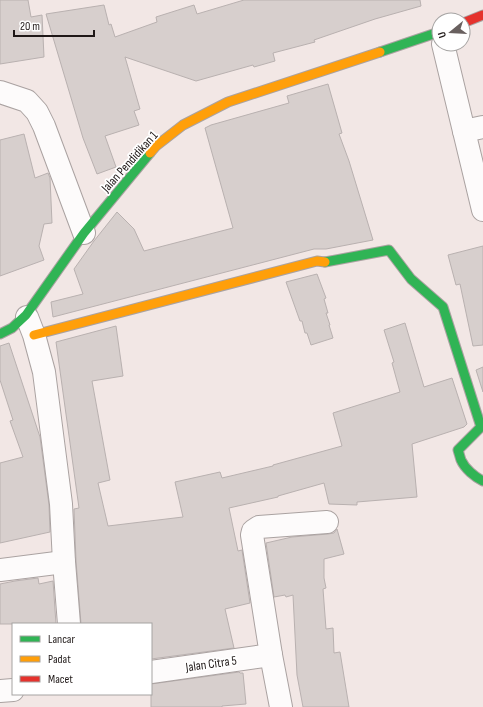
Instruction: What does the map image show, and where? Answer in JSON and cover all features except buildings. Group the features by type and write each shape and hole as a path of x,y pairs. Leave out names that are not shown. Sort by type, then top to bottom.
{"street":[{"path":"471,20 483,15"},
{"name":"Jalan Pendidikan 1","path":"0,334 12,328 26,315 84,233 156,146 183,125 228,102 431,35"},
{"path":"445,52 473,129 482,202"},
{"path":"0,92 27,101 37,112 44,126 84,233"},
{"path":"34,335 317,261 327,262 389,250 411,279 442,307 481,427 458,450 462,461 479,480 483,482"},
{"path":"26,315 34,335 44,372 60,496 69,623"},
{"path":"281,707 271,655 252,535 253,531 259,527 327,522"},
{"path":"0,570 64,562"},
{"name":"Jalan Citra 5","path":"152,672 271,655"},
{"path":"0,691 12,690"}],"traffic: fast":[{"path":"380,52 431,35"},
{"path":"0,334 12,328 26,315 84,233 150,153"},
{"path":"325,262 389,250 411,279 443,307 481,427 458,450 465,467 483,481"}],"traffic: slow":[{"path":"150,153 156,146 183,125 228,102 380,52"},
{"path":"34,335 317,261 325,262"}],"traffic: jam":[{"path":"471,20 483,15"}]}
